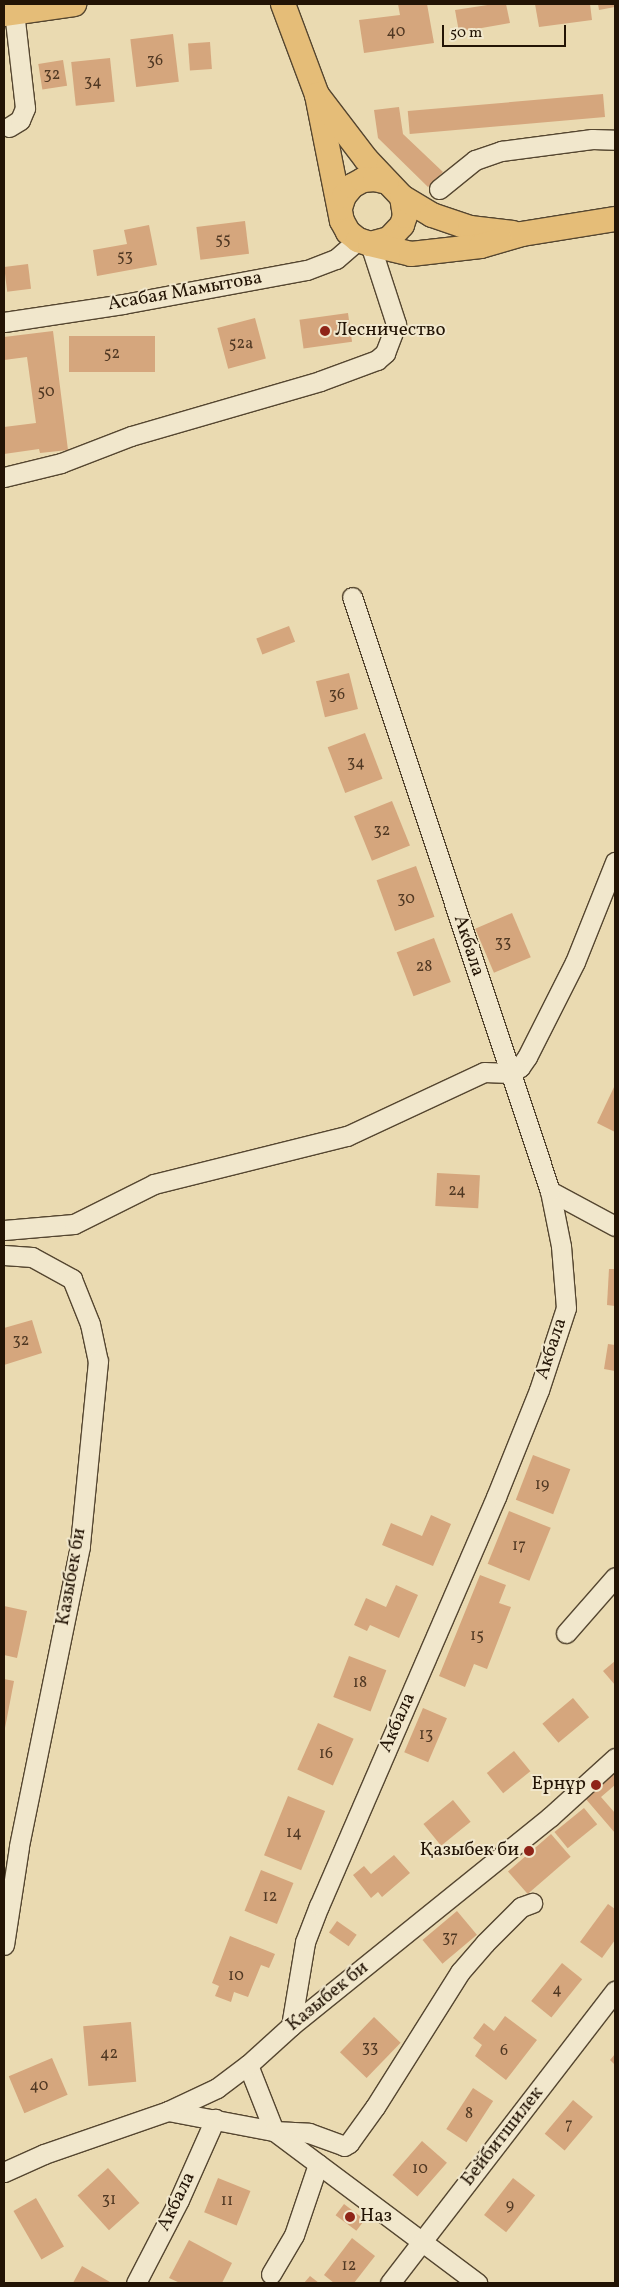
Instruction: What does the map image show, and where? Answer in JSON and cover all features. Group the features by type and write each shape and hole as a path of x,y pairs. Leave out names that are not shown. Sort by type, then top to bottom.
{"main road":[{"path":"9,13 74,4"},
{"path":"283,4 317,95 342,221 348,232 364,242 411,254 481,246 522,234 615,219"},
{"path":"317,95 347,137 395,189 405,216 402,226 389,239 364,242"},
{"path":"340,208 344,196 357,183 375,178 395,189 432,215 470,228 522,234"}],"street":[{"path":"9,13 25,108 24,115 20,120 9,126"},
{"path":"440,189 475,160 501,151 592,138 615,140"},
{"path":"4,477 61,463 131,436 320,380 377,360 385,353 396,324 364,242"},
{"name":"Асабая Мамытова","path":"4,322 123,304 307,270 322,266 364,242"},
{"name":"Акбала","path":"292,2026 305,1942 496,1497 553,1349 566,1308 561,1246 550,1191 352,597"},
{"path":"4,1230 74,1224 154,1184 347,1136 484,1072 510,1073 520,1067 528,1057 571,970 615,862"},
{"path":"550,1191 615,1226"},
{"name":"Казыбек би","path":"4,1945 20,1847 80,1546 98,1361 90,1324 72,1279 32,1257 5,1255"},
{"path":"566,1633 615,1576"},
{"name":"Казыбек би","path":"4,2172 44,2154 168,2111 217,2088 248,2065 292,2026 550,1817 615,1758"},
{"path":"168,2111 274,2130 309,2133 344,2146 349,2143 460,1972 521,1907 532,1903"},
{"name":"Бейбитшилек","path":"390,2283 615,1991"},
{"path":"248,2065 274,2130 477,2283"},
{"name":"Акбала","path":"136,2283 179,2200 215,2119"},
{"path":"270,2274 294,2235 318,2164"}],"building":[{"path":"398,4 427,4 434,43 364,53 359,20 400,15"},
{"path":"506,4 510,23 459,32 455,10"},
{"path":"535,4 590,4 592,20 539,27"},
{"path":"598,4 615,4 615,7 599,10"},
{"path":"173,34 179,82 136,87 130,39"},
{"path":"210,42 212,69 190,70 188,44"},
{"path":"110,58 115,102 76,106 71,62"},
{"path":"63,60 67,86 42,90 38,64"},
{"path":"603,94 605,117 410,134 408,111"},
{"path":"399,107 403,134 443,172 428,187 378,138 374,110"},
{"path":"245,221 249,254 200,260 196,227"},
{"path":"149,225 157,265 97,276 93,250 127,244 124,230"},
{"path":"28,264 31,289 7,292 4,267"},
{"name":"Лесничество","path":"348,313 352,342 304,349 299,320"},
{"path":"255,318 266,359 228,369 217,328"},
{"path":"53,331 68,450 40,453 39,449 4,454 4,427 36,423 27,357 4,360 4,337"},
{"path":"69,336 155,336 155,372 69,372"},
{"path":"289,626 295,642 262,654 256,639"},
{"path":"349,673 358,709 325,717 316,681"},
{"path":"365,733 383,779 345,793 328,747"},
{"path":"392,801 410,846 372,861 354,816"},
{"path":"416,866 434,917 395,931 377,880"},
{"path":"512,913 531,957 494,973 475,929"},
{"path":"434,938 451,982 414,996 397,952"},
{"path":"615,1085 615,1132 597,1123"},
{"path":"437,1173 480,1175 478,1208 435,1206"},
{"path":"609,1269 615,1269 615,1306 607,1305"},
{"path":"32,1320 42,1353 4,1365 4,1328"},
{"path":"608,1344 615,1345 615,1371 604,1369"},
{"path":"533,1455 570,1469 553,1514 516,1500"},
{"path":"509,1511 551,1528 529,1581 488,1564"},
{"path":"431,1515 451,1524 433,1566 382,1545 391,1523 422,1536"},
{"path":"480,1575 506,1585 499,1603 511,1607 487,1669 474,1664 465,1687 439,1676"},
{"path":"396,1585 418,1595 399,1638 370,1625 367,1631 354,1625 366,1598 386,1607"},
{"path":"4,1606 27,1611 17,1658 4,1655"},
{"path":"349,1656 386,1670 371,1711 333,1697"},
{"path":"615,1661 615,1685 603,1671"},
{"path":"4,1679 14,1681 5,1728 4,1728"},
{"path":"573,1698 589,1717 558,1743 542,1724"},
{"path":"423,1708 447,1718 428,1762 404,1752"},
{"path":"318,1723 354,1739 333,1785 297,1770"},
{"path":"514,1751 530,1771 503,1793 487,1773"},
{"path":"615,1770 615,1785 601,1797 615,1813 615,1833 585,1798"},
{"path":"288,1796 325,1811 301,1870 264,1855"},
{"path":"453,1800 471,1822 441,1846 423,1824"},
{"path":"584,1808 597,1824 568,1848 554,1832"},
{"path":"551,1834 571,1857 528,1894 508,1871"},
{"path":"394,1855 410,1873 382,1897 378,1892 371,1898 353,1875 364,1866 371,1874"},
{"path":"261,1870 293,1883 277,1924 245,1911"},
{"path":"608,1904 615,1909 615,1940 602,1958 580,1942"},
{"path":"457,1911 477,1935 442,1964 423,1940"},
{"path":"337,1921 357,1935 349,1946 329,1932"},
{"path":"230,1936 275,1954 269,1968 261,1965 248,1997 234,1992 231,2002 215,1996 219,1986 212,1983"},
{"path":"562,1963 582,1979 551,2017 531,2001"},
{"path":"505,2016 537,2040 506,2080 475,2056 482,2045 473,2038 484,2023 494,2031"},
{"path":"374,2017 401,2043 367,2078 340,2052"},
{"path":"131,2022 136,2082 88,2086 83,2026"},
{"path":"615,2054 615,2065 610,2060"},
{"path":"52,2058 68,2095 24,2113 9,2076"},
{"path":"473,2088 493,2101 466,2142 446,2129"},
{"path":"573,2100 593,2117 565,2150 545,2134"},
{"path":"422,2141 447,2163 417,2197 392,2175"},
{"path":"108,2168 139,2203 109,2230 78,2195"},
{"path":"218,2178 250,2191 237,2225 204,2212"},
{"path":"513,2178 535,2195 506,2232 484,2215"},
{"path":"36,2198 64,2246 41,2259 13,2211"},
{"name":"Наз","path":"344,2204 365,2220 356,2231 336,2215"},
{"path":"352,2238 375,2256 354,2283 334,2283 324,2275"},
{"path":"189,2240 232,2263 222,2283 180,2283 169,2278"},
{"path":"82,2266 110,2282 73,2283"},
{"path":"310,2276 319,2283 304,2283"}],"place":[{"name":"Лесничество","path":"325,331"},
{"name":"Ернұр","path":"596,1785"},
{"name":"Қазыбек би","path":"529,1851"},
{"name":"Наз","path":"350,2217"}]}
